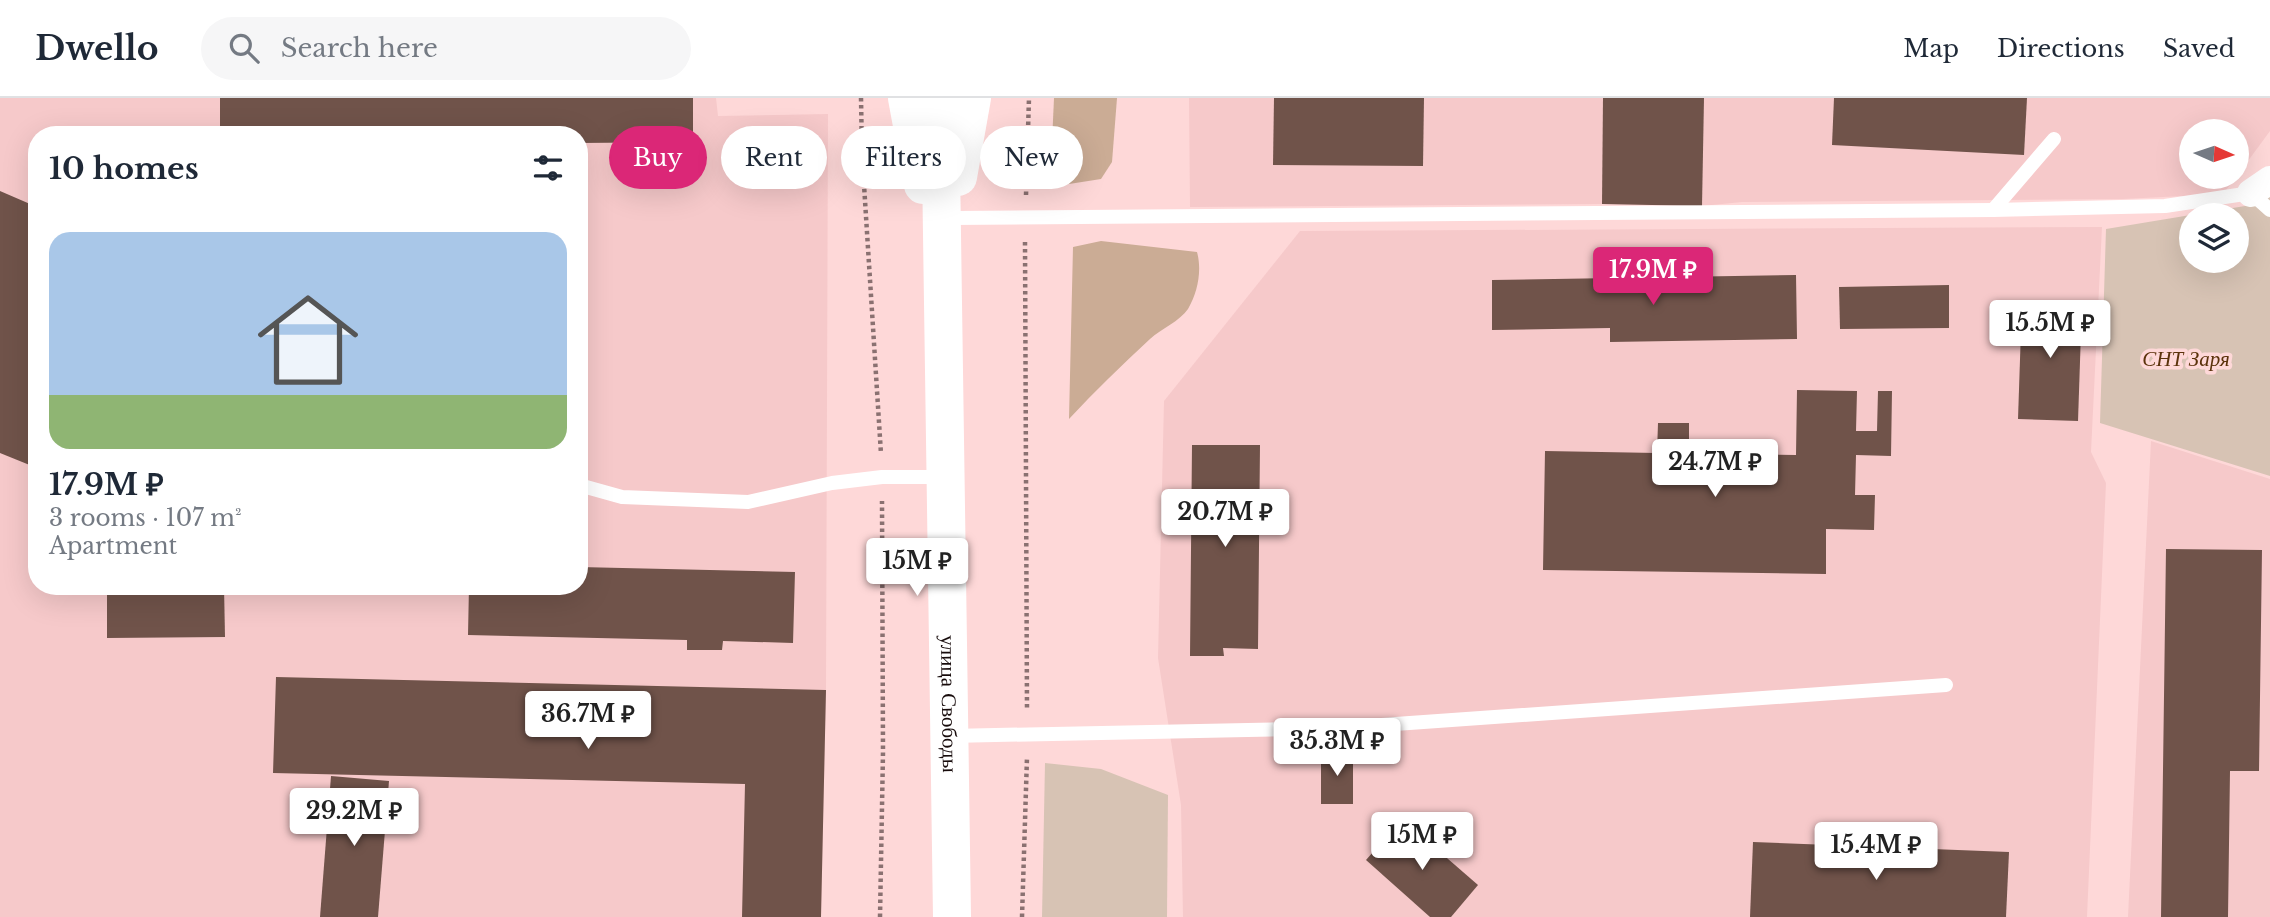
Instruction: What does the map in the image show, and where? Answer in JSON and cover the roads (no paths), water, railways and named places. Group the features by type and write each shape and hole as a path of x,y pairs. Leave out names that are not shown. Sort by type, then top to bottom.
{"main road":[{"name":"улица Свободы","path":"907,98 941,279"},
{"name":"улица Свободы","path":"940,98 951,917"},
{"name":"улица Свободы","path":"941,279 972,98"}],"lane":[{"path":"1993,210 2054,139"},
{"path":"951,218 1993,210 2165,206 2264,194"},
{"path":"588,488 622,497 748,502 832,483 882,477 945,477"},
{"path":"949,736 1339,728 1946,685"}],"park label":[{"name":"СНТ Заря","path":"2186,359"}]}
